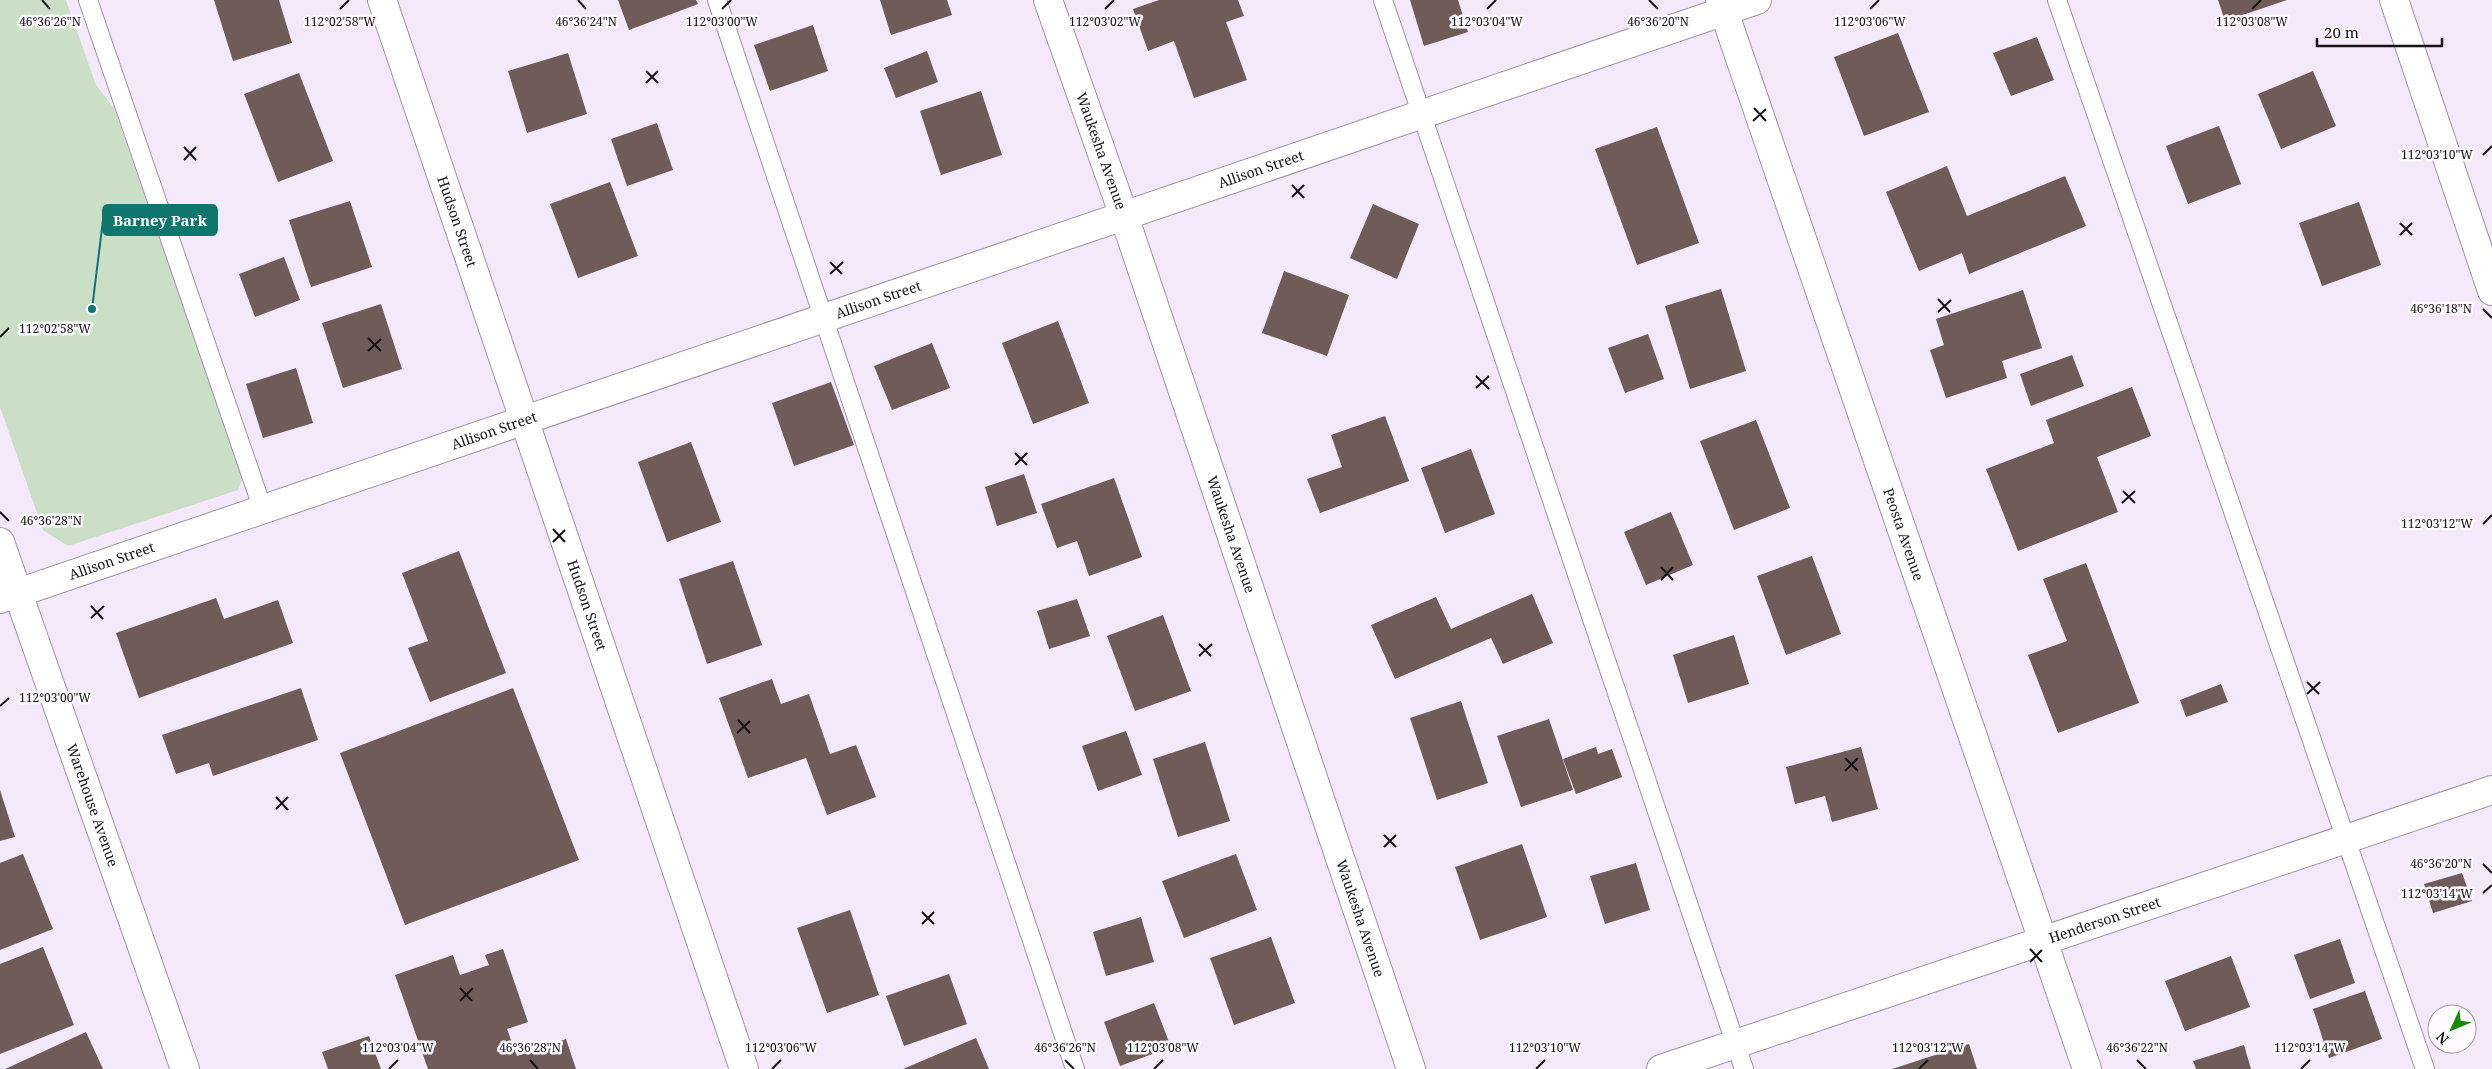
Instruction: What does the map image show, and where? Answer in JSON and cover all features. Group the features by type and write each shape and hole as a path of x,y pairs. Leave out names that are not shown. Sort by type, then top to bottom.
{"street":[{"name":"Hudson Street","path":"382,0 744,1069"},
{"name":"Waukesha Avenue","path":"1048,0 1124,216 1410,1069"},
{"name":"Allison Street","path":"9,596 1422,114 1722,6 1757,0"},
{"path":"2394,0 2492,291"},
{"name":"Peosta Avenue","path":"1722,6 2087,1069"},
{"name":"Warehouse Avenue","path":"0,542 9,596 185,1069"},
{"name":"Henderson Street","path":"1660,1069 2492,790"}],"lane":[{"path":"88,0 263,510"},
{"path":"717,0 1075,1069"},
{"path":"1383,0 1744,1069"},
{"path":"2057,0 2425,1069"}],"green space":[{"path":"0,0 66,0 96,85 114,108 243,477 238,490 68,546 43,530 0,407"}],"building":[{"path":"214,0 279,0 292,43 233,61"},
{"path":"618,0 696,0 698,4 629,30"},
{"path":"880,0 947,0 952,15 891,35"},
{"path":"1159,0 1238,0 1244,16 1226,22 1247,80 1194,98 1174,41 1148,51 1133,9"},
{"path":"1410,0 1458,0 1468,32 1424,46"},
{"path":"2218,0 2287,0 2225,21"},
{"path":"813,25 828,71 770,91 754,45"},
{"path":"1898,33 1929,112 1864,136 1834,57"},
{"path":"2037,37 2054,80 2011,96 1993,53"},
{"path":"927,51 938,82 896,98 884,68"},
{"path":"568,53 587,114 527,133 508,71"},
{"path":"2313,71 2336,126 2281,149 2258,94"},
{"path":"299,73 333,161 278,182 244,94"},
{"path":"981,91 1002,155 941,175 920,111"},
{"path":"657,123 673,170 627,186 611,139"},
{"path":"2219,126 2241,184 2188,204 2166,146"},
{"path":"1657,127 1699,243 1637,265 1595,149"},
{"path":"1947,166 1967,216 2065,176 2086,226 1969,274 1962,253 1919,271 1886,192"},
{"path":"610,182 638,256 578,278 550,204"},
{"path":"350,201 372,267 311,287 289,220"},
{"path":"2359,202 2381,265 2322,286 2299,223"},
{"path":"1373,204 1419,224 1397,279 1350,258"},
{"path":"284,257 300,300 255,317 239,274"},
{"path":"1284,271 1349,295 1327,356 1262,333"},
{"path":"1721,289 1746,371 1690,389 1665,306"},
{"path":"2023,290 2042,348 2002,361 2007,378 1946,398 1930,350 1944,345 1936,319"},
{"path":"381,304 402,369 343,388 322,323"},
{"path":"1058,321 1089,403 1033,424 1002,343"},
{"path":"1648,334 1664,379 1625,393 1608,348"},
{"path":"932,343 950,388 892,410 874,366"},
{"path":"2072,355 2084,386 2031,406 2020,374"},
{"path":"296,368 313,423 263,438 246,384"},
{"path":"831,382 854,445 794,466 772,403"},
{"path":"2132,387 2151,436 2097,457 2118,512 2018,551 1986,469 2054,443 2046,420"},
{"path":"1385,416 1409,481 1320,513 1307,479 1342,467 1331,435"},
{"path":"1756,420 1790,508 1734,530 1700,441"},
{"path":"691,442 721,522 667,542 638,462"},
{"path":"1471,449 1495,514 1445,533 1421,468"},
{"path":"1024,474 1037,513 997,526 985,487"},
{"path":"1114,478 1142,557 1089,576 1077,541 1057,548 1041,504"},
{"path":"1671,512 1693,565 1646,585 1624,532"},
{"path":"459,551 506,673 430,702 408,648 428,641 402,573"},
{"path":"1812,556 1841,634 1786,655 1757,576"},
{"path":"733,561 762,645 707,664 679,579"},
{"path":"2086,563 2139,703 2058,733 2028,655 2067,641 2043,579"},
{"path":"1532,594 1553,643 1503,664 1491,638 1395,679 1371,625 1436,597 1451,629"},
{"path":"216,598 224,619 278,600 293,643 139,698 116,633"},
{"path":"1077,599 1090,636 1049,649 1037,611"},
{"path":"1163,615 1191,691 1135,711 1107,636"},
{"path":"1734,635 1749,684 1688,703 1673,655"},
{"path":"772,679 781,704 809,694 830,754 856,745 876,797 827,815 806,758 748,778 719,698"},
{"path":"2221,684 2228,702 2186,717 2180,700"},
{"path":"301,688 318,740 213,776 209,763 176,774 162,735"},
{"path":"513,688 579,860 405,925 340,753"},
{"path":"1461,701 1488,783 1437,800 1410,718"},
{"path":"1549,719 1573,790 1521,807 1497,736"},
{"path":"1126,731 1142,775 1098,791 1082,746"},
{"path":"1205,742 1230,821 1178,837 1153,759"},
{"path":"1596,747 1598,754 1612,749 1622,777 1576,794 1563,759"},
{"path":"1861,747 1878,809 1832,822 1825,796 1795,804 1786,767"},
{"path":"0,790 15,837 0,841"},
{"path":"1522,844 1547,917 1480,940 1455,867"},
{"path":"23,854 53,929 0,950 0,863"},
{"path":"1236,854 1257,910 1184,938 1162,881"},
{"path":"1636,863 1650,910 1605,924 1590,876"},
{"path":"2462,873 2472,901 2433,913 2424,884"},
{"path":"850,910 879,995 827,1013 797,928"},
{"path":"1141,917 1154,962 1106,976 1093,932"},
{"path":"1271,937 1295,1003 1234,1025 1210,958"},
{"path":"2340,939 2355,983 2310,999 2294,955"},
{"path":"43,947 74,1025 0,1054 0,964"},
{"path":"503,949 528,1022 507,1029 517,1056 566,1039 576,1069 428,1069 395,975 453,955 460,975 489,965 485,955"},
{"path":"2231,956 2250,1007 2185,1031 2165,981"},
{"path":"949,974 967,1024 904,1046 886,996"},
{"path":"2365,991 2382,1039 2329,1058 2313,1009"},
{"path":"1154,1003 1171,1047 1120,1066 1104,1022"},
{"path":"86,1032 103,1069 5,1069"},
{"path":"369,1036 381,1069 328,1069 322,1052"},
{"path":"976,1038 989,1069 903,1069"},
{"path":"1969,1044 1977,1069 1892,1069"},
{"path":"2244,1045 2251,1069 2196,1069 2193,1061"}],"place":[{"name":"Barney Park","path":"92,309"}]}
